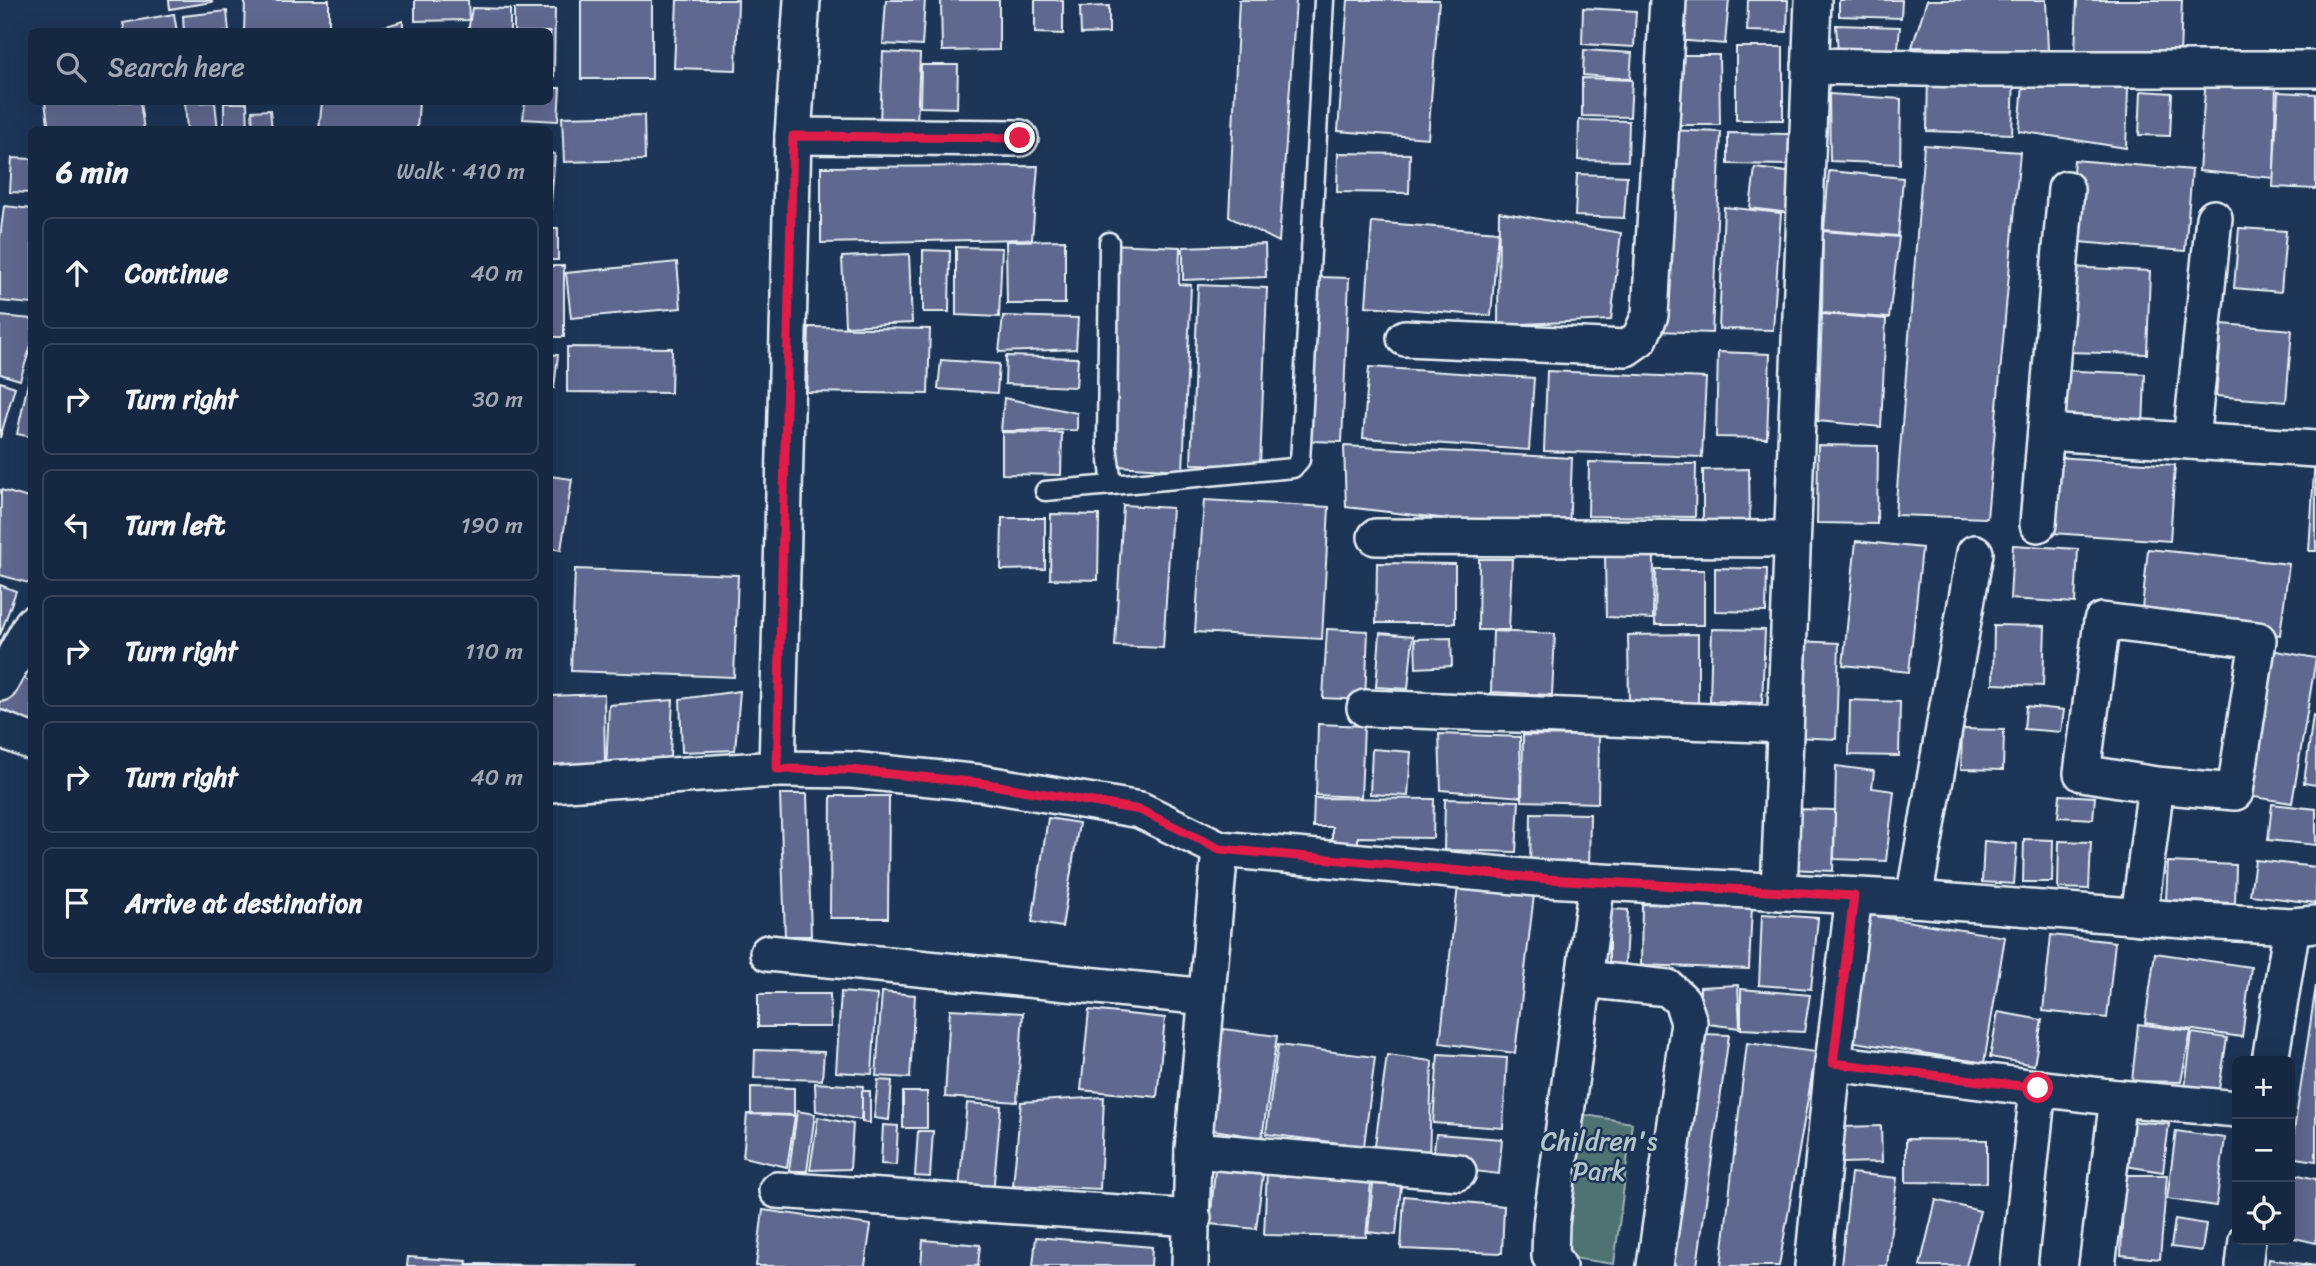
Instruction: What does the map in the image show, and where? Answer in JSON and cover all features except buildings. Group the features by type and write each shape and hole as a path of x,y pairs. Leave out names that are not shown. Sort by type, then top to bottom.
{"street":[{"path":"777,769 793,136 802,0"},
{"path":"1405,338 1626,348 1640,338 1650,315 1668,0"},
{"path":"1779,892 1813,0"},
{"path":"1810,66 2316,69"},
{"path":"793,136 1020,138"},
{"path":"2038,524 2066,189"},
{"path":"2191,441 2214,218"},
{"path":"2046,432 2316,449"},
{"path":"1376,537 1792,539"},
{"path":"1914,899 1975,553"},
{"path":"2102,621 2258,640 2235,792 2156,785 2082,773 2102,621"},
{"path":"0,682 28,631"},
{"path":"1365,708 1785,725"},
{"path":"0,729 28,740"},
{"path":"553,784 777,769 850,770 981,783 1140,810 1220,849 1597,882 1914,899 2139,917 2304,925 2271,1056"},
{"path":"2139,917 2156,785"},
{"path":"1190,1266 1194,1150 1220,849"},
{"path":"1558,1266 1550,1256 1551,1224 1597,882"},
{"path":"1813,1266 1833,1063 1854,896"},
{"path":"768,953 1207,997"},
{"path":"1584,979 1668,989 1682,1001 1689,1022 1655,1266"},
{"path":"1833,1063 2118,1098 2232,1109"},
{"path":"2019,1266 2038,1088"},
{"path":"2097,1266 2118,1098"},
{"path":"1194,1150 1458,1172"},
{"path":"777,1189 1193,1219"},
{"path":"2244,1266 2246,1245"}],"lane":[{"path":"1045,491 1293,468 1300,460 1324,0"},
{"path":"1109,242 1107,445 1112,485"}],"green space":[{"name":"Children's Park","path":"1575,1113 1632,1123 1614,1264 1559,1256"}],"route":[{"path":"1020,138 793,136 777,769 850,770 981,783 1140,810 1220,849 1548,879 1854,896 1833,1063 2038,1088"}]}
